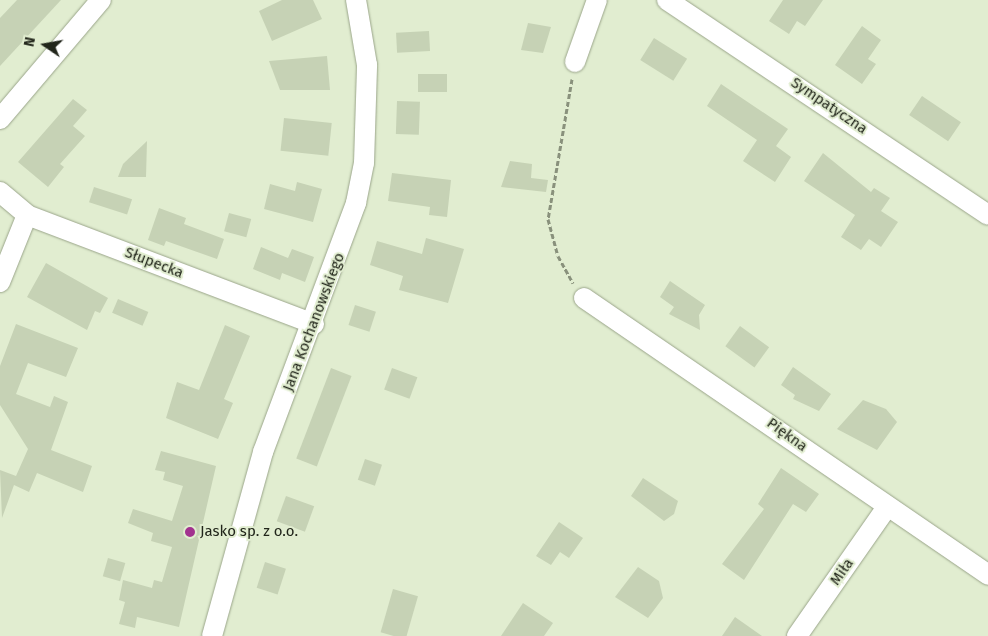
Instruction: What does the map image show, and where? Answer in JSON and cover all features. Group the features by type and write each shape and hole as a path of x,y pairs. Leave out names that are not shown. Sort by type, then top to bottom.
{"street":[{"path":"0,119 102,0"},
{"name":"Jana Kochanowskiego","path":"212,636 263,452 314,324 356,203 364,163 367,65 356,0"},
{"path":"575,62 597,0"},
{"name":"Sympatyczna","path":"667,0 988,215"},
{"name":"Słupecka","path":"0,192 27,215 314,324"},
{"path":"0,282 27,215"},
{"name":"Piękna","path":"584,298 988,576"},
{"name":"Miła","path":"797,636 887,507"}],"path":[{"path":"575,62 548,218 558,256 584,298"}],"building":[{"path":"17,0 61,0 0,66 0,18"},
{"path":"282,0 313,0 322,19 272,41 259,11"},
{"path":"783,0 823,0 805,26 797,21 789,34 769,21"},
{"path":"528,23 551,27 543,53 521,50"},
{"path":"862,26 881,40 868,59 876,64 862,84 835,65"},
{"path":"429,31 430,51 397,53 396,33"},
{"path":"654,38 687,59 673,81 640,60"},
{"path":"327,56 330,90 280,90 269,61"},
{"path":"418,74 447,74 447,92 418,92"},
{"path":"721,84 788,129 776,146 791,157 775,182 743,161 757,140 707,106"},
{"path":"922,96 961,122 948,141 909,115"},
{"path":"73,99 87,110 73,126 85,136 60,164 64,167 48,187 18,162"},
{"path":"397,101 420,102 419,135 396,134"},
{"path":"284,118 332,123 328,156 281,151"},
{"path":"147,141 146,177 118,177 123,164"},
{"path":"823,153 871,192 874,188 890,198 881,211 898,222 881,247 869,239 861,250 841,237 855,215 804,181"},
{"path":"510,161 532,164 531,178 548,180 546,192 501,187"},
{"path":"392,173 451,180 447,217 429,215 430,207 388,201"},
{"path":"297,182 322,189 313,222 264,209 270,184 295,191"},
{"path":"94,187 132,199 127,215 89,202"},
{"path":"159,208 186,218 184,224 224,239 217,259 166,241 164,246 148,240"},
{"path":"229,213 251,219 246,237 224,231"},
{"path":"426,238 464,249 448,303 399,290 403,276 370,265 377,241 422,254"},
{"path":"261,247 288,258 292,249 314,257 305,282 282,273 280,280 253,269"},
{"path":"46,263 108,298 100,313 95,311 87,330 27,297"},
{"path":"670,281 705,305 699,315 700,330 669,314 674,307 660,297"},
{"path":"118,299 148,312 143,326 112,313"},
{"path":"355,305 376,312 369,332 349,325"},
{"path":"16,324 78,348 66,377 28,363 16,394 50,407 54,396 68,402 51,450 92,466 83,492 37,473 29,492 14,485 2,518 0,470 16,476 28,449 0,405 0,366"},
{"path":"225,325 250,336 224,399 233,403 218,439 166,418 177,382 199,390"},
{"path":"740,326 769,347 754,367 725,346"},
{"path":"793,367 831,394 819,411 793,399 795,395 781,385"},
{"path":"331,368 352,376 317,466 296,459"},
{"path":"392,368 417,377 410,399 384,390"},
{"path":"863,400 886,409 897,422 877,450 837,429"},
{"path":"161,451 216,466 179,627 137,617 135,628 119,624 125,602 119,600 123,580 152,588 154,580 162,582 172,547 151,541 153,533 128,523 133,509 172,521 183,486 163,480 165,472 155,470"},
{"path":"365,459 382,465 375,486 358,480"},
{"path":"781,468 819,494 806,512 793,504 744,580 722,564 764,509 758,504"},
{"path":"643,478 678,501 674,514 664,521 631,496"},
{"path":"286,496 314,506 305,532 277,521"},
{"path":"559,522 583,538 569,558 560,552 551,565 536,556"},
{"path":"108,558 125,563 120,581 103,576"},
{"path":"265,562 286,569 278,594 257,588"},
{"path":"638,567 659,581 663,598 648,618 615,597"},
{"path":"393,589 418,596 407,636 394,636 381,632"},
{"path":"523,603 553,623 544,636 501,636"},
{"path":"735,617 762,636 722,636"}],"place":[{"name":"Jasko sp. z o.o.","path":"190,532"}]}
